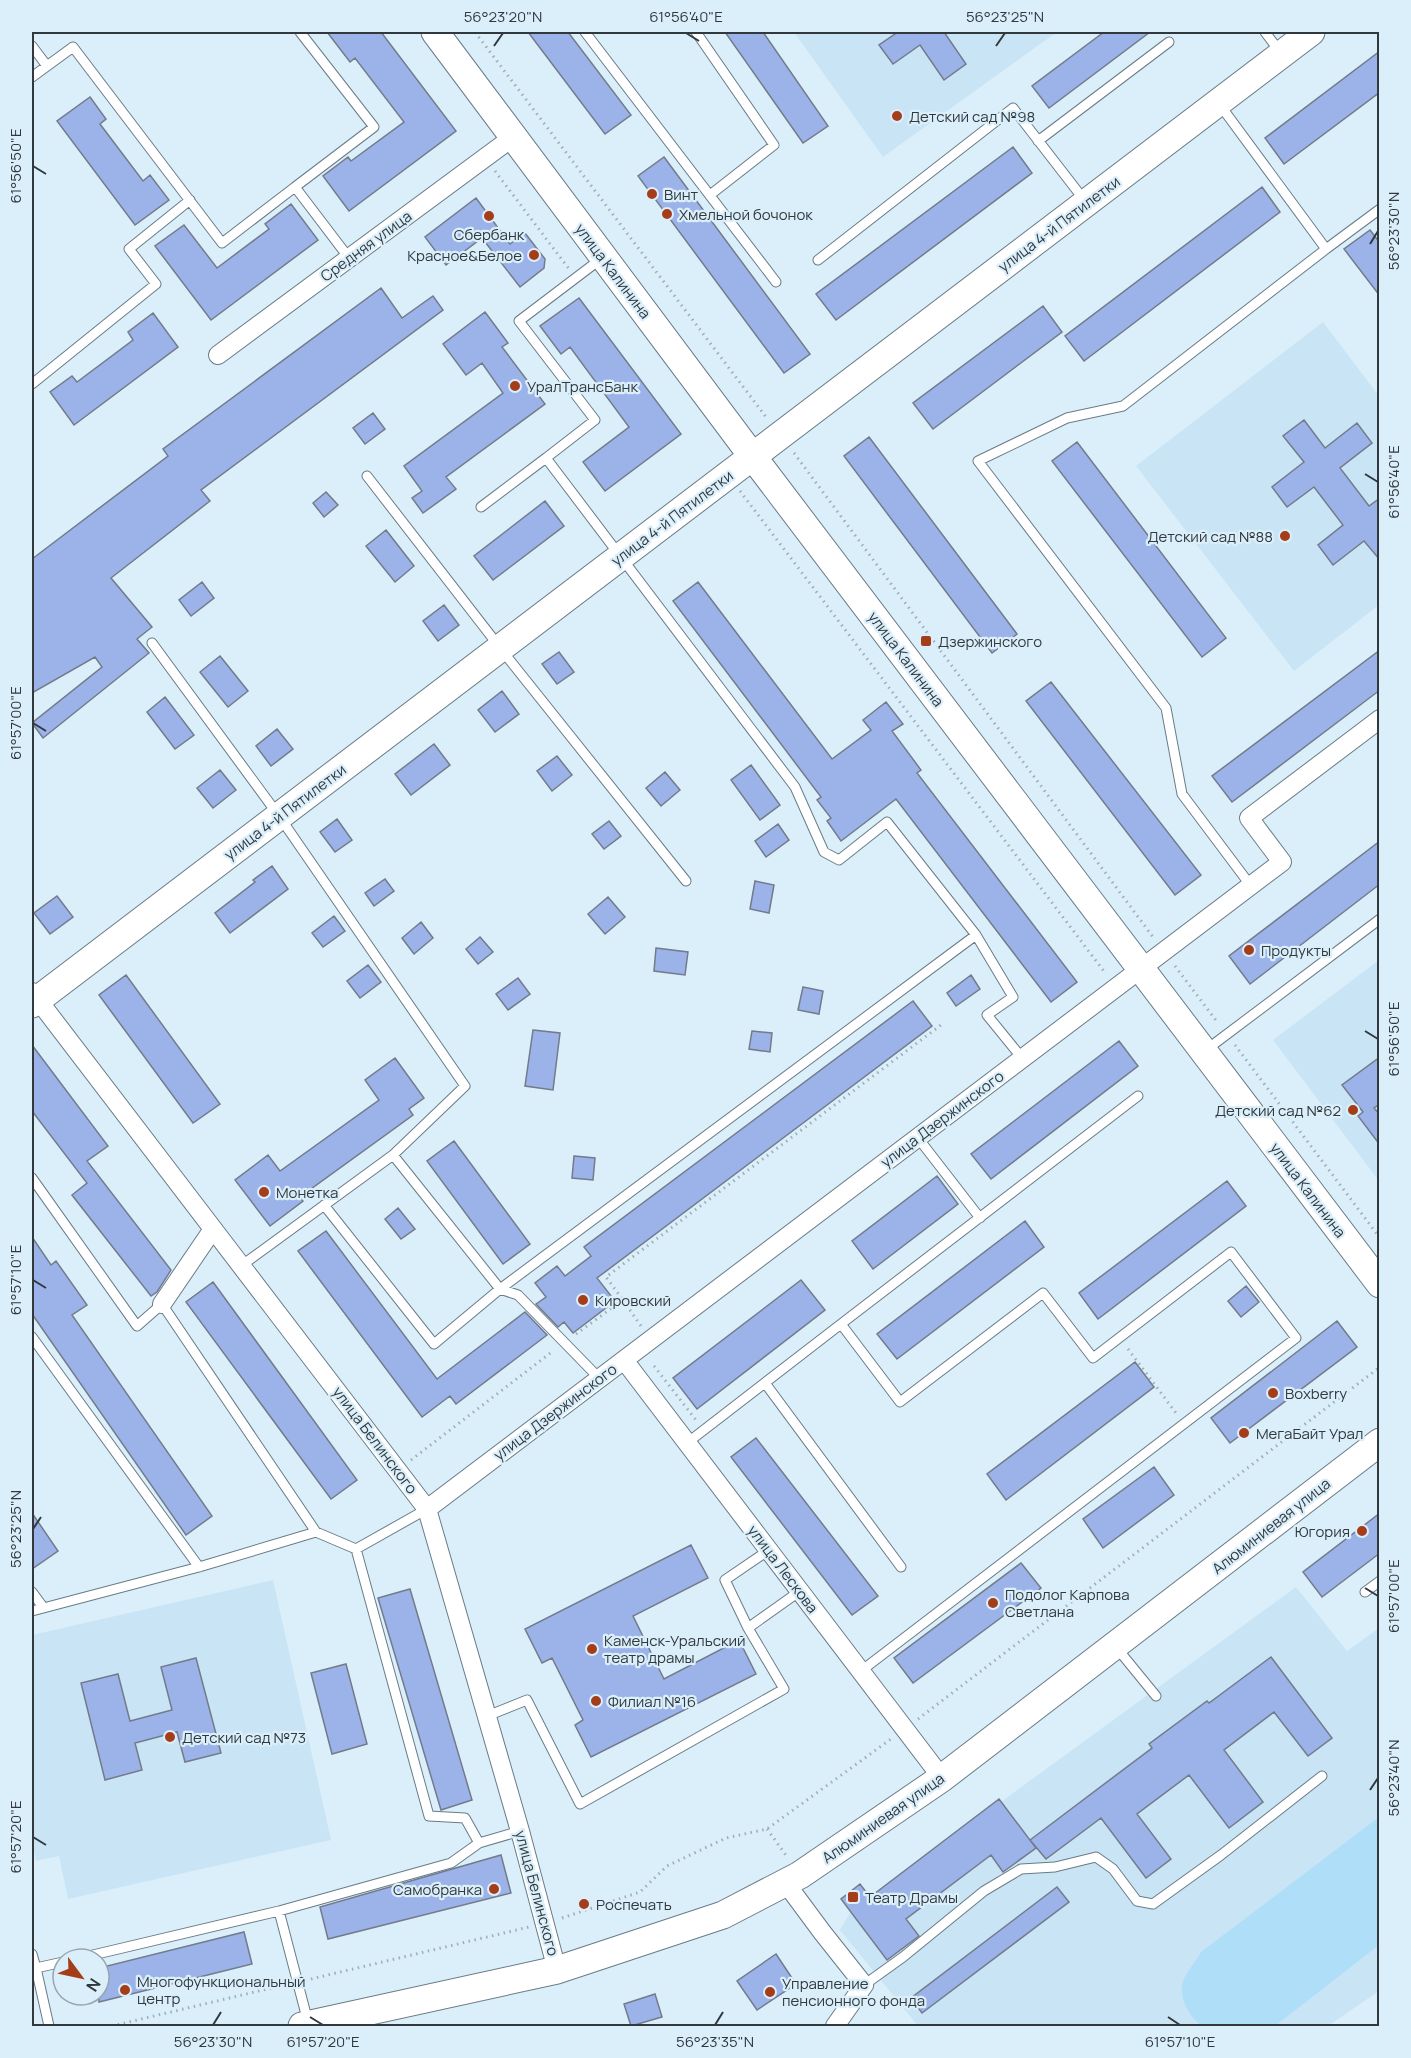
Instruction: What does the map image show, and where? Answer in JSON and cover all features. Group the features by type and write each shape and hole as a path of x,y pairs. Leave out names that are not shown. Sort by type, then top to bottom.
{"main road":[{"name":"улица Калинина","path":"435,32 753,457 1378,1277"},
{"name":"улица 4-й Пятилетки","path":"33,998 279,816 1311,32"},
{"name":"Алюминиевая улица","path":"305,2026 360,2020 557,1970 723,1915 785,1882 823,1860 942,1778 1380,1442"}],"street":[{"name":"Средняя улица","path":"218,355 513,137"},
{"name":"улица Дзержинского","path":"427,1509 624,1360 642,1341 918,1138 1282,862 1249,818 1380,718"},
{"name":"улица Белинского","path":"33,998 427,1509 520,1831 557,1970"},
{"path":"162,1304 213,1229"},
{"name":"улица Лескова","path":"624,1360 942,1778"},
{"path":"785,1882 864,1985 835,2026"}],"lane":[{"path":"32,77 73,47 222,243 374,127 300,32"},
{"path":"585,32 776,282"},
{"path":"696,32 774,145 710,195"},
{"path":"1265,32 1282,54"},
{"path":"1038,141 1169,42"},
{"path":"32,46 47,66"},
{"path":"1218,103 1326,249"},
{"path":"818,260 1013,108 1086,203"},
{"path":"295,187 350,258"},
{"path":"32,384 156,284 129,249 190,200"},
{"path":"1251,886 1182,794 1166,708 978,461 1067,418 1123,405 1380,209"},
{"path":"481,507 595,420 519,321 603,257"},
{"path":"546,458 795,787 824,852 839,860 887,822 976,935 1013,997 987,1015 1023,1058"},
{"path":"366,476 507,658 686,881"},
{"path":"152,643 279,816 465,1086 393,1155 241,1266"},
{"path":"1204,1051 1380,919"},
{"path":"324,1205 434,1344 500,1289 976,935"},
{"path":"687,1443 1138,1096"},
{"path":"918,1138 980,1218"},
{"path":"393,1155 500,1289 518,1295 599,1378"},
{"path":"32,1178 137,1326 162,1304 316,1532 356,1549"},
{"path":"841,1324 900,1402 1043,1293 1093,1358 1231,1252 1296,1338 861,1671"},
{"path":"32,1337 199,1567"},
{"path":"765,1383 902,1567"},
{"path":"356,1549 427,1509"},
{"path":"32,1611 199,1567 316,1532"},
{"path":"356,1549 429,1816 465,1818 479,1843"},
{"path":"487,1716 527,1700 580,1804 784,1689 748,1628 725,1580 769,1550"},
{"path":"1365,1592 1380,1581"},
{"path":"748,1628 800,1591"},
{"path":"32,1592 43,1607"},
{"path":"1114,1646 1156,1696"},
{"path":"864,1985 903,1958 984,1891 1021,1869 1055,1867 1096,1857 1113,1869 1137,1902 1153,1904 1221,1855 1322,1776"},
{"path":"111,1951 279,1911 451,1863 479,1843 520,1831"},
{"path":"279,1911 297,1982 305,2026"},
{"path":"32,1954 49,2026"},
{"path":"36,1968 51,1965"}],"path":[{"path":"475,32 1380,1238"},
{"path":"485,158 576,278"},
{"path":"728,475 1116,987"},
{"path":"704,1430 642,1341 623,1300 606,1277 941,1025"},
{"path":"398,1470 564,1342 623,1300"},
{"path":"1119,1337 1185,1424"},
{"path":"112,2026 545,1924 640,1892 667,1866 726,1838 767,1829 905,1730 1380,1367"}],"shaded area":[{"name":"Детский сад №98","path":"794,32 1057,32 883,157"},
{"name":"Детский сад №88","path":"1323,322 1379,396 1379,605 1294,671 1136,466"},
{"name":"Детский сад №62","path":"1379,960 1379,1181 1273,1040"},
{"name":"Детский сад №73","path":"273,1580 331,1840 68,1899 59,1856 36,1861 32,1841 32,1635"},
{"path":"1296,1587 1347,1651 1379,1628 1379,1991 1328,2026 918,2026 840,1930 851,1911"},
{"path":"1379,1817 1379,1945 1275,2026 1202,2026 1197,2022 1183,2000 1182,1987 1185,1977 1201,1952"}],"building":[{"path":"327,32 381,32 456,131 349,211 323,176 348,157 351,161 404,122 355,58 350,62"},
{"path":"528,32 568,32 631,115 605,134"},
{"path":"725,32 763,32 828,126 803,143"},
{"path":"898,32 944,32 966,64 944,80 920,45 893,64 879,45"},
{"path":"1104,32 1150,32 1049,108 1032,86"},
{"path":"1380,51 1380,92 1284,164 1265,138"},
{"path":"90,97 106,119 100,124 143,181 150,175 169,200 135,225 57,121"},
{"path":"1013,147 1032,173 836,320 816,294"},
{"path":"664,157 810,354 784,373 638,176"},
{"path":"1262,187 1280,212 1084,361 1065,336"},
{"path":"476,198 510,244 525,233 545,259 544,268 520,287 482,238 446,265 425,237"},
{"path":"291,204 318,240 211,320 155,246 184,225 217,268 269,229 265,224"},
{"path":"1370,230 1380,243 1380,296 1344,249"},
{"path":"381,288 402,318 433,296 443,310 201,490 210,501 111,578 152,627 137,639 149,653 43,738 32,723 102,667 95,657 32,693 32,559 168,456 163,449"},
{"path":"579,298 681,434 605,491 583,462 629,427 570,347 561,354 540,326"},
{"path":"1043,306 1062,332 933,429 913,403"},
{"path":"485,312 508,343 502,347 545,404 446,477 456,489 423,513 412,498 422,491 404,466 503,393 482,363 466,375 443,344"},
{"path":"153,313 178,347 74,425 50,392 72,376 77,382 133,340 128,332"},
{"path":"373,413 385,429 365,444 353,428"},
{"path":"1304,420 1325,448 1357,423 1372,443 1340,468 1369,506 1380,498 1380,560 1364,541 1333,565 1318,545 1343,525 1314,487 1287,507 1272,487 1304,462 1283,436"},
{"path":"869,437 1017,634 992,653 844,456"},
{"path":"1077,442 1226,638 1202,657 1052,461"},
{"path":"326,492 338,505 324,517 313,503"},
{"path":"545,501 564,526 493,580 474,556"},
{"path":"386,530 414,566 395,582 366,546"},
{"path":"202,582 214,598 191,616 179,600"},
{"path":"698,582 832,759 871,730 863,720 886,702 903,724 892,731 921,770 917,773 1077,982 1051,1002 896,799 841,841 827,821 831,818 817,800 821,797 673,601"},
{"path":"444,605 459,625 438,641 423,621"},
{"path":"1380,650 1380,690 1232,802 1212,776"},
{"path":"559,652 574,672 557,684 542,664"},
{"path":"220,656 248,691 228,707 200,672"},
{"path":"1051,682 1201,875 1175,895 1026,701"},
{"path":"502,691 519,714 495,732 478,710"},
{"path":"165,697 194,735 175,749 147,712"},
{"path":"277,729 293,749 271,766 256,746"},
{"path":"434,744 450,765 411,795 395,774"},
{"path":"557,756 572,775 552,791 537,771"},
{"path":"751,765 780,805 760,820 731,780"},
{"path":"220,770 236,790 213,808 197,788"},
{"path":"665,772 680,790 661,806 646,788"},
{"path":"337,819 352,840 335,852 320,832"},
{"path":"609,821 621,836 604,849 592,834"},
{"path":"778,824 789,840 766,857 755,841"},
{"path":"1380,841 1380,884 1250,984 1229,956"},
{"path":"272,866 288,889 230,933 215,913"},
{"path":"385,879 394,891 374,906 365,893"},
{"path":"755,881 774,885 769,913 750,909"},
{"path":"57,896 73,917 50,934 34,913"},
{"path":"608,897 625,917 605,934 588,914"},
{"path":"334,916 345,931 323,947 312,933"},
{"path":"421,922 433,938 414,954 402,938"},
{"path":"480,937 493,952 478,964 466,949"},
{"path":"656,948 688,952 685,975 654,971"},
{"path":"368,965 381,982 360,998 347,981"},
{"path":"126,975 220,1104 193,1123 99,995"},
{"path":"971,975 980,989 956,1006 947,993"},
{"path":"518,978 530,994 508,1010 496,994"},
{"path":"803,987 823,991 819,1014 798,1010"},
{"path":"913,1001 932,1026 597,1278 615,1301 573,1333 564,1322 558,1327 536,1304 546,1297 535,1283 557,1266 565,1276 591,1256 584,1247"},
{"path":"533,1030 560,1033 553,1090 525,1086"},
{"path":"752,1031 772,1033 770,1052 749,1049"},
{"path":"1119,1041 1138,1066 991,1179 971,1154"},
{"path":"32,1045 108,1146 87,1161 171,1270 157,1292 151,1296 72,1195 87,1183 32,1111"},
{"path":"1380,1057 1380,1104 1374,1108 1380,1115 1380,1145 1358,1116 1363,1112 1342,1085"},
{"path":"395,1058 424,1098 409,1109 413,1115 300,1197 303,1201 270,1226 235,1180 268,1155 280,1171 379,1100 365,1080"},
{"path":"454,1141 530,1244 503,1264 427,1161"},
{"path":"574,1156 595,1158 593,1180 572,1178"},
{"path":"937,1176 958,1204 873,1269 852,1241"},
{"path":"1227,1181 1246,1206 1098,1319 1079,1293"},
{"path":"398,1208 415,1229 401,1239 385,1219"},
{"path":"1025,1221 1044,1247 897,1359 877,1334"},
{"path":"326,1231 437,1379 525,1312 547,1335 456,1404 450,1396 422,1417 298,1251"},
{"path":"32,1237 51,1265 56,1261 87,1305 72,1315 212,1516 186,1535 32,1314"},
{"path":"801,1280 825,1310 697,1409 673,1378"},
{"path":"213,1282 357,1480 331,1499 186,1302"},
{"path":"1246,1286 1259,1302 1241,1317 1228,1301"},
{"path":"1337,1321 1357,1347 1230,1443 1211,1418"},
{"path":"1135,1362 1154,1387 1006,1500 987,1474"},
{"path":"756,1438 878,1596 852,1615 731,1457"},
{"path":"1154,1467 1174,1495 1103,1548 1083,1519"},
{"path":"32,1513 58,1551 32,1569"},
{"path":"1380,1513 1380,1553 1322,1597 1303,1572"},
{"name":"Каменск-Уральский театр драмы","path":"691,1545 708,1578 633,1616 664,1679 739,1640 756,1674 591,1757 575,1725 583,1720 552,1658 542,1663 525,1629"},
{"path":"1021,1563 1041,1588 913,1683 894,1658"},
{"path":"410,1589 472,1800 441,1810 378,1598"},
{"path":"1271,1657 1332,1738 1308,1756 1274,1712 1224,1750 1263,1802 1229,1828 1189,1775 1137,1814 1171,1859 1146,1878 1101,1818 1046,1859 1030,1840 1152,1748 1149,1744"},
{"path":"196,1658 221,1753 185,1762 177,1732 135,1743 142,1770 105,1780 81,1683 118,1674 130,1721 172,1710 161,1667"},
{"path":"346,1664 367,1744 332,1754 311,1673"},
{"path":"999,1799 1036,1848 1003,1872 991,1855 906,1919 919,1936 887,1960 841,1899 860,1884 870,1897"},
{"path":"501,1855 511,1893 328,1939 320,1907"},
{"path":"1057,1887 1069,1902 922,2013 911,1998"},
{"path":"244,1932 252,1964 111,1999 111,1965"},
{"path":"776,1954 796,1984 757,2010 737,1981"},
{"path":"655,1994 662,2017 631,2026 624,2004"}],"place":[{"name":"Детский сад №98","path":"897,116"},
{"name":"Винт","path":"652,194"},
{"name":"Хмельной бочонок","path":"667,214"},
{"name":"Сбербанк","path":"489,216"},
{"name":"Красное&Белое","path":"534,255"},
{"name":"УралТрансБанк","path":"515,386"},
{"name":"Детский сад №88","path":"1285,536"},
{"name":"Дзержинского","path":"926,641"},
{"name":"Продукты","path":"1249,950"},
{"name":"Детский сад №62","path":"1353,1110"},
{"name":"Монетка","path":"264,1192"},
{"name":"Кировский","path":"583,1300"},
{"name":"Boxberry","path":"1273,1393"},
{"name":"МегаБайт Урал","path":"1244,1433"},
{"name":"Югория","path":"1362,1531"},
{"name":"Подолог Карпова Светлана","path":"993,1603"},
{"name":"Каменск-Уральский театр драмы","path":"592,1649"},
{"name":"Филиал №16","path":"596,1701"},
{"name":"Детский сад №73","path":"170,1737"},
{"name":"Самобранка","path":"494,1889"},
{"name":"Театр Драмы","path":"853,1897"},
{"name":"Роспечать","path":"584,1904"},
{"name":"Многофункциональный центр","path":"125,1990"},
{"name":"Управление пенсионного фонда","path":"770,1992"}]}
